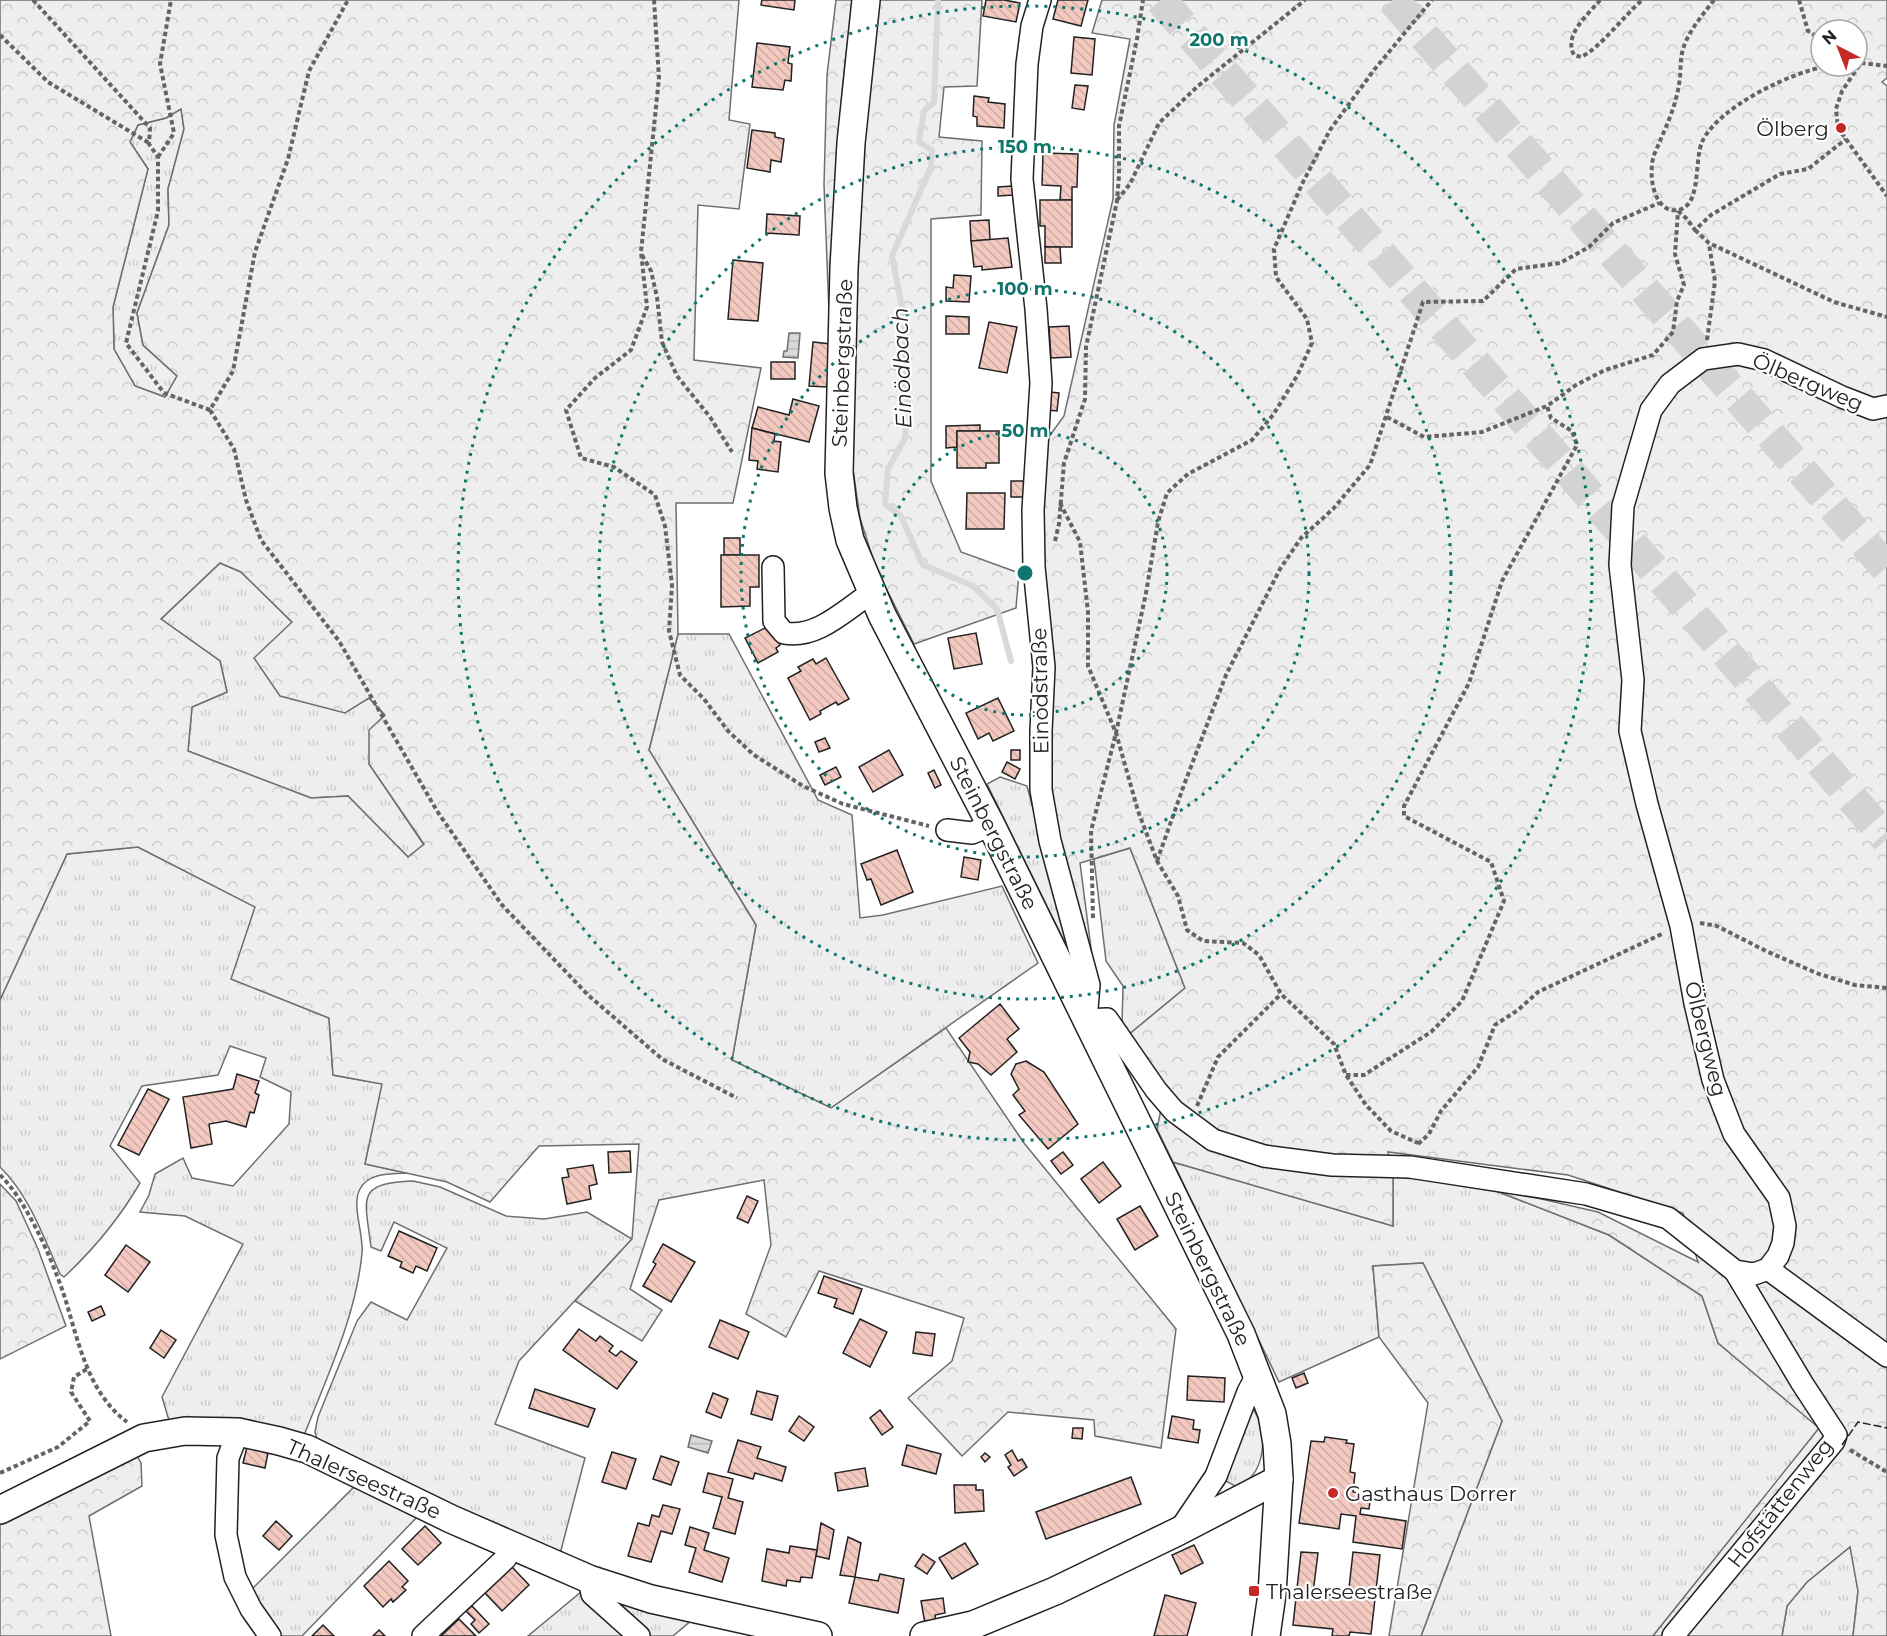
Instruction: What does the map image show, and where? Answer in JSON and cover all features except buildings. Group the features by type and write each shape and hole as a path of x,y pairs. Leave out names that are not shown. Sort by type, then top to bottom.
{"main road":[{"name":"Steinbergstraße","path":"866,0 851,143 844,268 839,473 850,540 871,593 991,825 1258,1373 1272,1414 1279,1479 1272,1594 1266,1636"},
{"name":"Thalerseestraße","path":"0,1510 144,1438 185,1431 238,1432 307,1449 510,1546 589,1579 659,1601 818,1636"},
{"path":"924,1636 973,1625 1055,1591 1279,1479"}],"street":[{"name":"Einödstraße","path":"1040,0 1032,26 1027,64 1022,179 1036,309 1041,383 1033,510 1034,555 1044,667 1041,790 1050,842 1089,985 1086,1020"},
{"name":"Ölbergweg","path":"1768,1269 1778,1256 1783,1244 1785,1226 1779,1198 1734,1134 1713,1080 1695,1003 1681,926 1647,804 1630,731 1633,680 1620,565 1623,506 1651,410 1670,384 1703,358 1738,354 1764,360 1873,409 1887,406"},
{"path":"773,567 774,621 784,633 795,635 818,629 871,593"},
{"path":"947,830 972,833 991,825"},
{"path":"1086,1020 1107,1019 1156,1090 1174,1111 1213,1140 1264,1156 1332,1166 1410,1167 1586,1194 1668,1218 1735,1271 1754,1274 1768,1269 1887,1356"},
{"name":"Hofstättenweg","path":"1673,1636 1834,1441 1836,1434 1802,1383 1735,1271"},
{"path":"1179,1531 1216,1476 1248,1392 1258,1373"},
{"path":"238,1432 228,1458 226,1535 235,1577 251,1609 270,1636"},
{"path":"423,1636 506,1558 510,1546"},
{"path":"589,1579 592,1594 639,1636"}],"path":[{"path":"33,0 150,128 149,144"},
{"path":"158,157 174,134 160,64 171,0"},
{"path":"210,410 232,371 255,252 288,159 309,71 348,0"},
{"path":"654,0 659,78 641,252 647,307 631,350 595,378 566,410 581,458 614,467 655,495 665,526 672,585 669,631 680,675 704,699 728,731 746,747 803,786 843,804 947,830"},
{"path":"1143,0 1119,126 1117,201 1086,347 1085,399 1064,463 1060,503 1080,542 1088,612 1088,666 1116,733 1138,811 1157,861 1178,896 1187,930 1203,941 1243,943 1259,955 1281,994 1334,1044 1346,1075 1366,1105 1391,1131 1418,1143 1429,1134 1441,1111 1478,1067 1495,1025 1518,1010 1538,992 1681,926 1700,923 1717,926 1819,974 1855,985 1887,988"},
{"path":"1117,201 1134,176 1159,123 1198,86 1305,0"},
{"path":"1093,923 1091,831 1116,733 1146,593 1158,522 1167,493 1188,474 1252,440 1273,416 1297,376 1312,343 1307,320 1276,277 1274,249 1302,184 1330,130 1374,70 1432,0"},
{"path":"1600,0 1572,35 1570,47 1574,55 1581,57 1590,53 1642,0"},
{"path":"1714,0 1686,42 1680,60 1680,78 1674,107 1653,157 1652,177 1659,203 1678,211 1709,243 1834,302 1887,317"},
{"path":"1798,0 1809,32"},
{"path":"0,35 48,82 149,144 158,157 158,211 126,343 164,393 210,410 234,449 246,500 261,540 339,641 437,811 502,905 588,995 662,1059 737,1098"},
{"path":"1869,64 1887,66"},
{"path":"1678,211 1687,206 1693,195 1701,143 1712,128 1755,94 1785,79 1809,72"},
{"path":"1849,78 1836,109 1838,128 1887,196"},
{"path":"1695,230 1711,215 1780,174 1808,170 1846,139"},
{"path":"1157,861 1227,675 1280,569 1301,538 1334,509 1370,465 1422,302 1482,301 1516,269 1560,263 1589,247 1613,223 1659,203"},
{"path":"1387,417 1424,437 1482,432 1547,406 1576,385 1605,370 1653,356 1673,332 1677,301 1684,285 1675,254 1678,211"},
{"path":"1703,358 1710,328 1715,281 1709,243"},
{"path":"641,252 651,271 657,297 662,342 676,376 710,417 732,452"},
{"path":"1346,1075 1364,1075 1431,1032 1462,1000 1503,901 1491,862 1404,816 1404,806 1469,683 1502,581 1577,445 1572,431 1551,418 1547,406"},
{"path":"1190,1123 1218,1057 1281,994"},
{"path":"0,1175 25,1209 43,1245 62,1290 87,1370 120,1416 136,1428 144,1438"},
{"path":"0,1473 58,1447 90,1421 71,1392 74,1377 87,1370"},
{"path":"1834,1441 1887,1472"}],"green space":[{"path":"0,0 739,0 729,120 750,124 739,209 698,205 694,360 761,368 733,503 676,503 678,634 649,750 756,925 732,1060 831,1108 946,1028 1024,1143 1176,1329 1161,1448 1095,1436 1094,1420 1008,1412 962,1456 908,1398 952,1361 964,1318 819,1271 786,1337 746,1314 771,1245 764,1180 659,1200 630,1289 662,1310 642,1341 575,1301 632,1239 639,1144 539,1146 490,1202 447,1182 365,1164 382,1084 333,1075 329,1018 231,979 255,907 138,847 67,854 0,1000","holes":["181,109 184,129 168,189 169,225 137,313 143,345 177,376 165,397 135,386 114,349 113,307 148,169 130,142 138,125 166,118","220,563 241,572 292,622 254,658 280,696 345,713 369,698 385,715 369,730 369,764 424,844 408,857 348,796 311,798 188,751 192,707 227,692 220,661 161,619"]},
{"path":"836,0 854,0 840,117 833,313 829,312 824,185 827,75"},
{"path":"878,0 982,0 977,86 944,87 939,137 982,141 981,215 931,219 931,481 961,552 1019,573 1016,608 914,644 876,568 860,518 853,469 857,192"},
{"path":"1102,0 1887,0 1887,78 1882,82 1887,86 1887,1636 1853,1636 1858,1591 1850,1547 1807,1582 1787,1606 1782,1636 1653,1636 1819,1428 1718,1343 1702,1296 1609,1235 1481,1185 1598,1212 1698,1262 1683,1213 1568,1175 1388,1152 1393,1176 1393,1226 1173,1162 1157,1129 1166,1085 1127,1036 1185,988 1130,848 1080,863 1094,971 1048,791 1039,513 1048,438 1064,416 1113,199 1114,125 1130,39 1092,33"},
{"path":"181,108 184,129 168,189 169,225 137,313 143,345 177,376 165,397 135,386 114,349 113,307 148,169 130,142 138,125 166,118"},
{"path":"220,563 241,572 385,716 369,764 424,845 408,857 348,796 311,798 188,751 192,707 227,692 220,661 161,619"},
{"path":"678,634 729,634 818,800 852,815 860,918 883,915 1002,886 1038,963 831,1108 732,1060 756,925 649,750"},
{"path":"1000,777 1027,786 1073,959 987,784"},
{"path":"138,847 256,907 232,979 329,1018 333,1075 383,1084 365,1164 406,1173 374,1177 360,1189 357,1212 362,1253 354,1299 323,1389 305,1433 299,1436 171,1427 162,1397 243,1244 185,1216 140,1212 149,1195 155,1174 183,1158 192,1178 233,1186 289,1124 291,1092 260,1077 266,1058 230,1046 218,1075 142,1086 110,1146 140,1183 105,1233 64,1277 60,1274 28,1204 0,1167 0,1000 67,854"},
{"path":"1130,848 1185,988 1127,1036 1122,1025 1123,986 1106,961 1094,859"},
{"path":"1173,1162 1393,1226 1393,1176 1481,1185 1609,1235 1702,1296 1718,1343 1820,1428 1653,1636 1421,1636 1502,1421 1423,1263 1373,1266 1379,1337 1279,1382"},
{"path":"413,1181 440,1187 506,1216 544,1219 587,1212 632,1239 519,1361 495,1424 585,1458 560,1554 435,1499 318,1443 315,1432 318,1417 357,1321 371,1302 407,1320 447,1248 394,1222 381,1251 371,1247 366,1205 368,1196 381,1185"},
{"path":"0,1184 16,1201 38,1249 66,1326 0,1359"},
{"path":"1423,1263 1502,1421 1421,1636 1389,1636 1428,1403 1379,1337 1373,1266"},
{"path":"1253,1409 1261,1429 1262,1452 1254,1473 1237,1487 1224,1480 1247,1414"},
{"path":"135,1452 141,1463 142,1486 89,1516 111,1636 0,1636 0,1524 8,1517"},
{"path":"357,1484 421,1513 302,1636 276,1636 248,1593"},
{"path":"1851,1546 1858,1591 1853,1636 1782,1636 1787,1606 1807,1582"},
{"path":"581,1592 632,1636 528,1636"},
{"path":"602,1596 693,1619 673,1636 647,1636"}],"shaded area":[{"path":"789,333 800,333 798,358 783,357 784,351 787,351"},
{"path":"691,1435 712,1441 708,1453 688,1447"}],"waterway":[{"name":"Einödbach","path":"938,0 934,102 924,111 919,142 932,150 931,167 892,256 904,318 908,405 905,438 888,469 885,504 901,516 923,565 973,586 997,609 1011,661"}],"tunnel":[{"path":"1161,0 1887,839"},
{"path":"1393,0 1887,569"}],"fence":[{"path":"1842,1445 1858,1422 1887,1428"}],"place":[{"name":"Ölberg","path":"1841,128"},
{"name":"Gasthaus Dorrer","path":"1333,1493"},
{"name":"Thalerseestraße","path":"1254,1591"}]}
